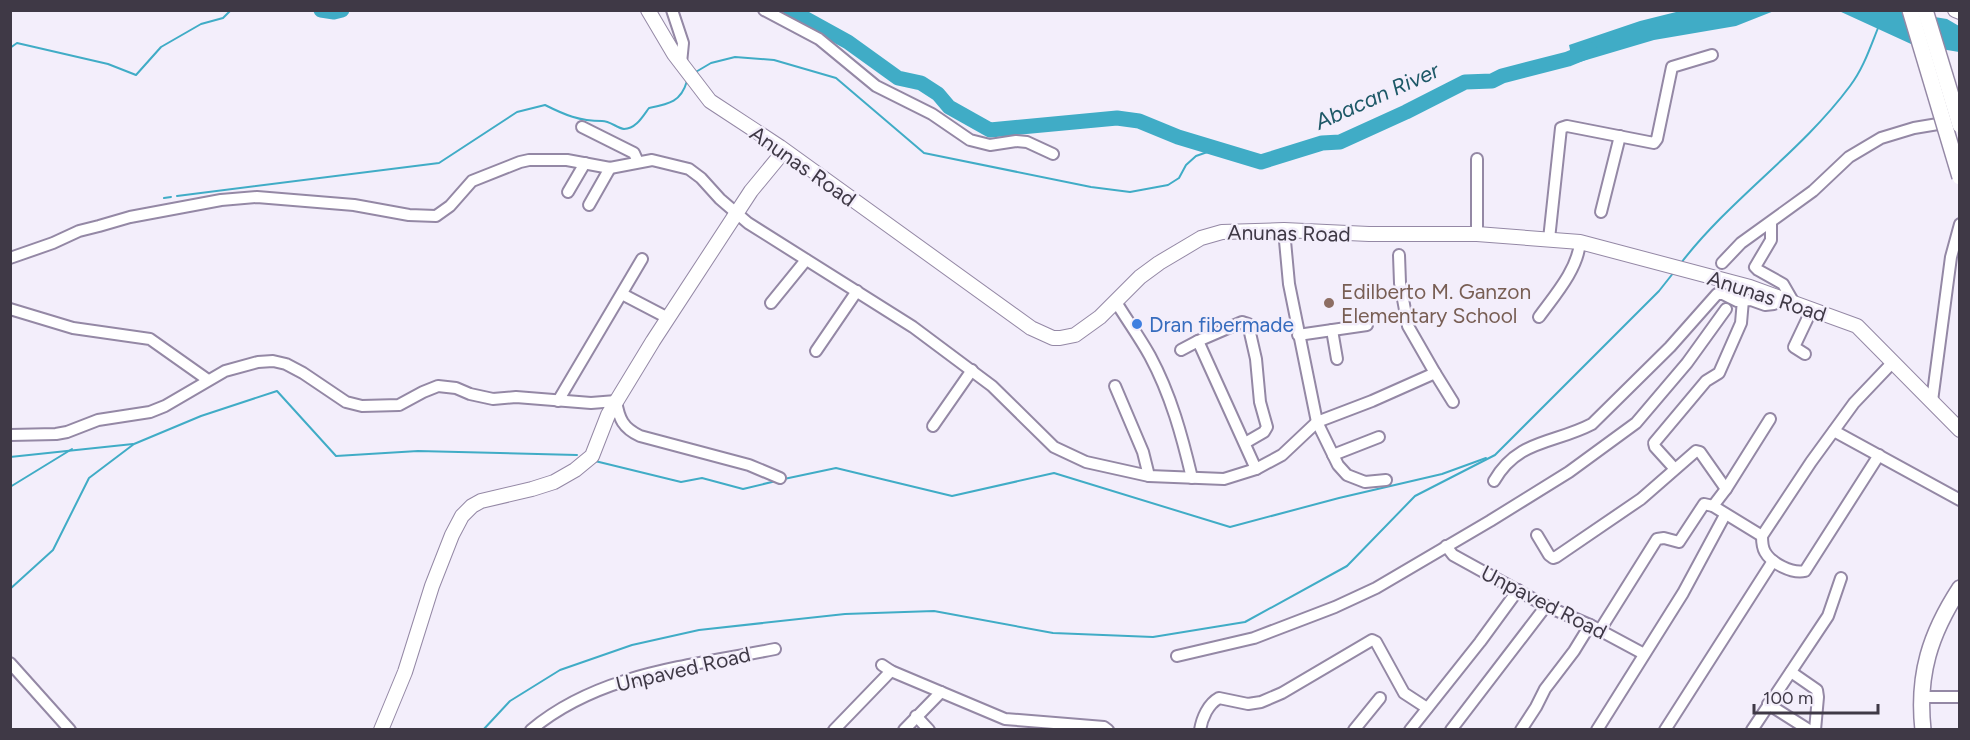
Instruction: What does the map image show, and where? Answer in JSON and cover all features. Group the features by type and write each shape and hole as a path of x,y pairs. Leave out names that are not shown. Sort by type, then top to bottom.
{"main road":[{"path":"1910,10 1959,177"},
{"path":"1925,10 1959,123"},
{"path":"1923,729 1921,680 1940,622 1959,588"}],"street":[{"path":"672,10 683,43 682,65"},
{"path":"764,10 819,39 876,86 932,114 970,140 990,145 1016,141 1027,142 1053,154"},
{"name":"Anunas Road","path":"650,13 682,65 710,101 1045,336 1060,338 1075,335 1116,302 1140,277 1159,263 1211,234 1232,231 1284,230 1369,234 1477,234 1582,242 1760,290 1857,326 1959,430"},
{"path":"1549,239 1561,128 1567,126 1649,144 1654,142 1672,67 1712,56"},
{"path":"1722,263 1741,243 1813,190 1849,157 1881,138 1914,128 1959,123"},
{"path":"582,127 634,153 638,162"},
{"path":"1601,212 1620,136"},
{"path":"381,729 405,672 432,586 462,516 481,501 542,486 565,476 584,464 596,449 608,415 616,401 668,318 758,181 784,151"},
{"path":"10,258 80,231 130,217 221,200 256,197 354,205 409,215 436,216 450,206 472,181 529,160 552,159 610,168 638,162 660,162 689,169 760,232 913,327 992,386 1054,447 1086,462 1149,476 1224,479 1256,469 1282,455 1317,422 1435,373"},
{"path":"1476,159 1477,234"},
{"path":"568,192 585,163"},
{"path":"589,205 610,168"},
{"path":"1771,223 1771,240 1755,267 1783,284 1794,303"},
{"path":"1932,401 1951,257 1959,224"},
{"path":"1284,230 1288,284 1317,422 1338,465 1347,475 1365,482 1386,480"},
{"path":"1539,317 1574,264 1582,242"},
{"path":"1399,255 1400,283 1408,326 1453,402"},
{"path":"558,401 642,259"},
{"path":"771,303 806,260"},
{"path":"816,351 857,291"},
{"path":"1494,481 1502,467 1517,453 1555,437 1576,433 1592,424 1670,347 1715,296 1721,293 1737,301 1770,304 1776,302 1778,297"},
{"path":"622,294 668,318"},
{"path":"1674,468 1654,443 1706,381 1719,373 1740,324 1743,300"},
{"path":"1116,302 1150,355 1160,376 1179,425 1192,478"},
{"path":"10,309 73,328 150,339 208,380"},
{"path":"1177,656 1254,638 1335,608 1376,588 1569,472 1636,423 1687,363 1726,309"},
{"path":"1805,354 1794,347 1812,309"},
{"path":"1181,350 1242,322 1248,324 1256,359 1260,402 1267,427 1264,432 1245,443"},
{"path":"1298,335 1367,325"},
{"path":"1332,330 1336,359"},
{"path":"1198,341 1256,469"},
{"path":"10,435 67,432 99,420 150,412 225,371 258,362 273,361 286,364 303,373 346,402 362,406 399,405 438,386 456,388 493,399 516,397 591,403 616,401"},
{"path":"1879,455 1805,571 1796,572 1773,561 1765,553 1762,547 1762,536 1811,462 1854,403 1893,362"},
{"path":"933,426 972,370"},
{"path":"1115,386 1143,452 1149,476"},
{"path":"616,401 622,423 640,436 749,465 780,478"},
{"path":"1713,506 1770,419"},
{"path":"1834,431 1959,500"},
{"path":"1333,455 1379,437"},
{"path":"1537,535 1549,555 1556,557 1641,499 1696,451 1700,452 1726,489"},
{"path":"1521,729 1545,689 1595,627 1657,539 1664,538 1679,542 1704,504 1713,506 1762,536"},
{"path":"1597,729 1683,593 1725,515"},
{"name":"Unpaved Road","path":"1446,546 1453,555 1546,606 1595,627 1644,654"},
{"path":"1665,729 1773,561"},
{"path":"1752,729 1828,616 1841,578"},
{"path":"1410,729 1518,590"},
{"path":"1451,729 1546,606"},
{"path":"1200,729 1206,713 1216,699 1248,704 1262,702 1282,693 1372,640 1376,642 1404,693 1427,708"},
{"name":"Unpaved Road","path":"531,729 567,703 603,687 656,672 775,649"},
{"path":"10,663 70,729"},
{"path":"834,729 887,668 1005,719 1105,729"},
{"path":"1791,672 1817,690 1815,729"},
{"path":"904,729 941,692"},
{"path":"1920,697 1959,697"},
{"path":"1354,729 1380,698"},
{"path":"1768,704 1809,729"},
{"path":"916,716 929,729"}],"water":[{"path":"1684,10 1774,11 1736,26 1654,40 1573,64 1569,45 1640,21"},
{"path":"1839,11 1907,11 1947,19 1959,26 1959,52 1911,44"}],"waterway":[{"path":"10,48 17,43 108,64 136,75 161,47 201,24 223,18 231,10"},
{"name":"Abacan River","path":"321,10 334,12 342,10"},
{"name":"Abacan River","path":"790,10 848,42 898,78 921,83 938,94 949,107 990,130 1117,118 1139,121 1178,137 1261,162 1322,143 1340,142 1465,82 1492,81 1502,76 1568,59 1590,50"},
{"path":"1681,263 1722,217 1831,110 1859,73 1878,28"},
{"path":"694,73 711,63 735,57 774,60 836,78 924,153 1091,187 1130,192 1168,185 1179,178 1186,165 1196,156 1216,149"},
{"path":"177,196 439,163 517,112 545,105 572,117 605,121 624,129 639,122 649,108 678,98 687,81"},
{"path":"164,198 171,197"},
{"path":"483,730 510,701 560,670 632,645 699,630 845,614 934,611 1053,633 1153,637 1245,622 1347,566 1415,496 1495,455 1659,291 1674,272"},
{"path":"10,589 53,550 89,478 134,444 201,416 277,391 336,456 418,451 577,455"},
{"path":"10,457 133,444"},
{"path":"10,487 72,449"},
{"path":"784,479 836,468 952,496 1054,473 1230,527 1442,474 1486,458"},
{"path":"595,461 681,482 702,478 743,489 776,481"}],"place":[{"name":"Edilberto M. Ganzon Elementary School","path":"1329,303"},
{"name":"Dran fibermade","path":"1137,324"}]}
